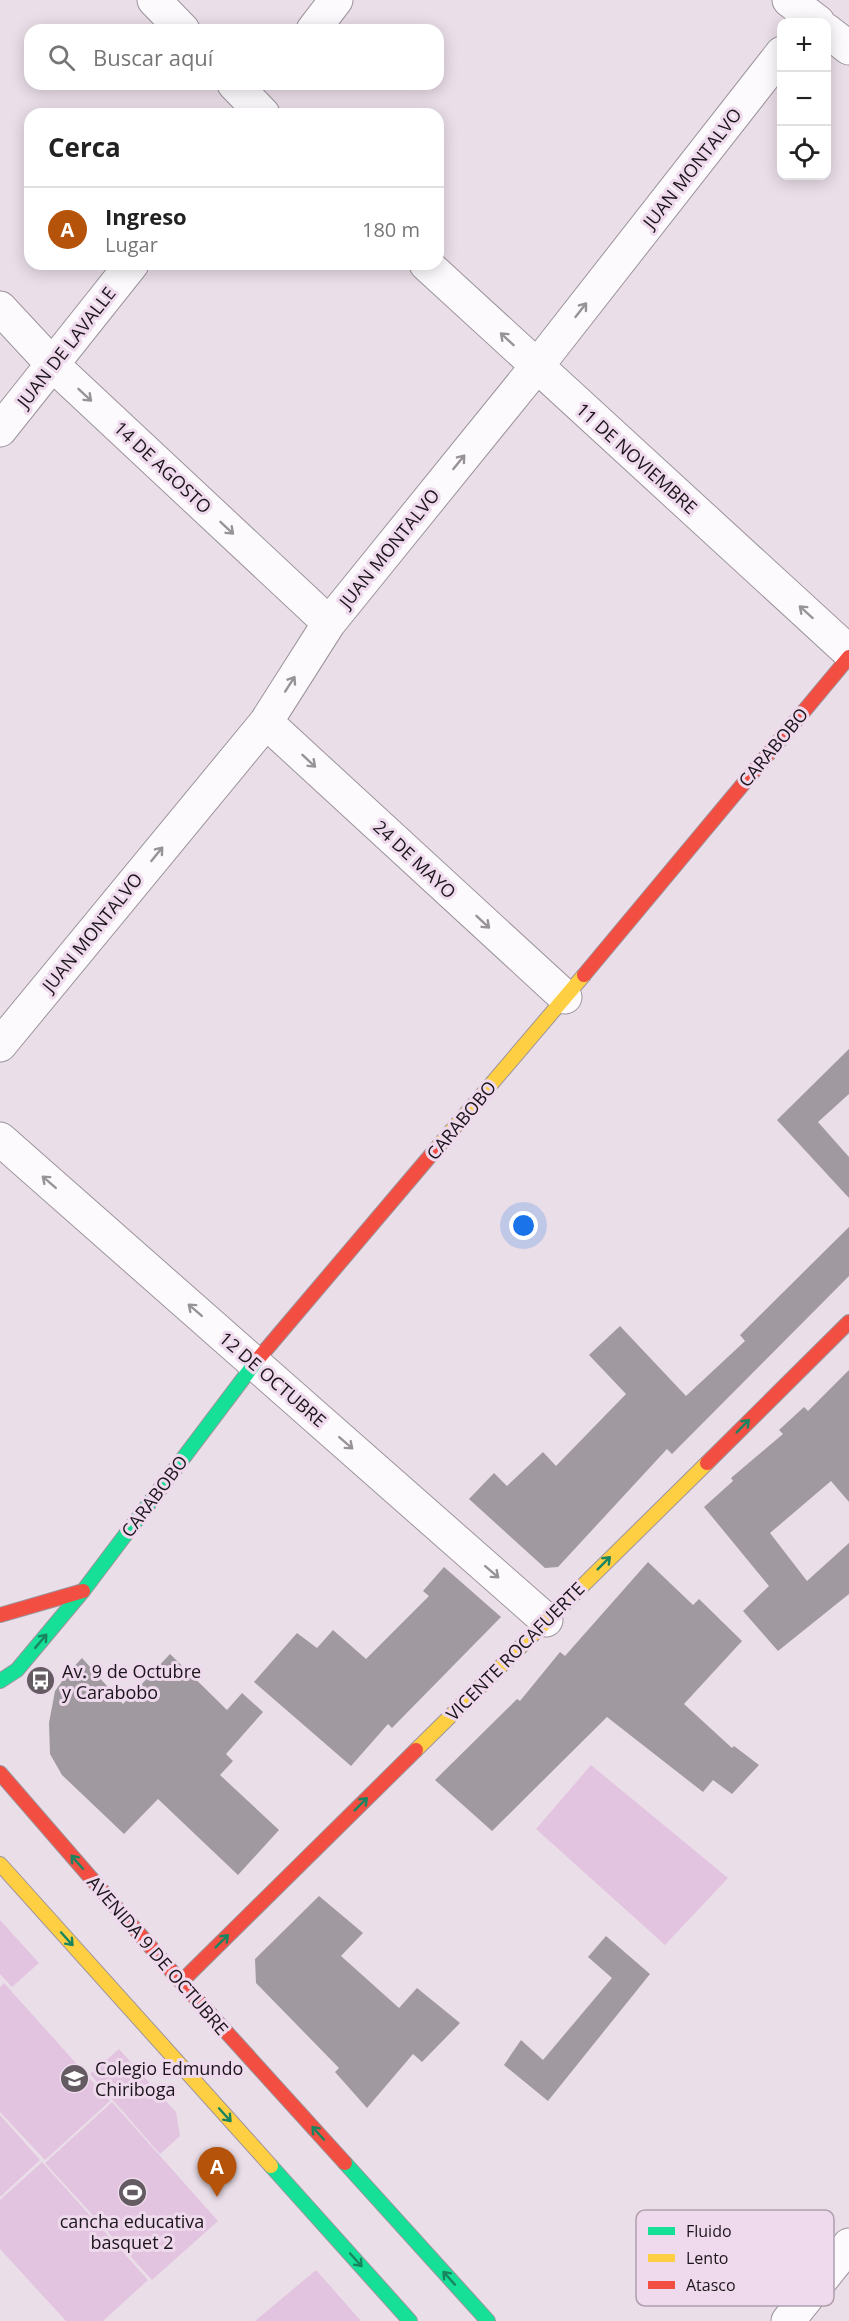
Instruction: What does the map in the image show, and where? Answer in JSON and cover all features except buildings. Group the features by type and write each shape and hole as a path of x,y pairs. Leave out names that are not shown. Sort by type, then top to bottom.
{"main road":[{"name":"CARABOBO","path":"0,1681 17,1670 83,1591 255,1363 849,657"},
{"name":"VICENTE ROCAFUERTE","path":"181,1982 849,1322"},
{"path":"0,1615 83,1591"},
{"name":"AVENIDA 9 DE OCTUBRE","path":"0,1773 181,1982 488,2321"},
{"path":"0,1864 410,2321"}],"street":[{"path":"154,0 177,24"},
{"path":"317,24 336,0"},
{"path":"812,15 849,48"},
{"name":"JUAN MONTALVO","path":"0,1045 266,722 329,623 537,366 777,59"},
{"name":"JUAN DE LAVALLE","path":"0,430 127,270"},
{"name":"11 DE NOVIEMBRE","path":"433,270 849,652"},
{"name":"14 DE AGOSTO","path":"0,308 53,365 329,623"},
{"name":"24 DE MAYO","path":"266,722 565,997"},
{"name":"12 DE OCTUBRE","path":"0,1139 546,1620"},
{"path":"834,2264 849,2245"},
{"path":"788,2321 800,2306"}],"shaded area":[{"path":"591,1765 728,1878 665,1945 536,1829"},
{"path":"0,1920 39,1963 12,1987 0,1974"},
{"path":"4,1983 110,2101 45,2160 0,2112 0,1987"},
{"path":"119,2049 176,2112 180,2136 160,2154 90,2074"},
{"name":"cancha educativa basquet 2","path":"112,2102 218,2221 152,2280 45,2163"},
{"path":"0,2115 40,2160 0,2197"},
{"path":"42,2162 148,2280 103,2321 66,2321 0,2249 0,2200"},
{"path":"316,2270 361,2321 255,2321"}],"traffic: fast":[{"path":"0,1681 17,1670 83,1591 258,1359"},
{"path":"345,2163 488,2321"},
{"path":"271,2166 410,2321"}],"traffic: slow":[{"path":"436,1149 584,975"},
{"path":"416,1750 707,1463"},
{"path":"0,1864 271,2166"}],"traffic: jam":[{"path":"584,975 849,657"},
{"path":"258,1359 436,1149"},
{"path":"707,1463 849,1322"},
{"path":"0,1615 83,1591"},
{"path":"181,1982 416,1750"},
{"path":"0,1773 181,1982 345,2163"}],"place":[{"name":"Av. 9 de Octubre y Carabobo","path":"41,1681"},
{"name":"Colegio Edmundo Chiriboga","path":"74,2078"},
{"name":"cancha educativa basquet 2","path":"132,2192"},
{"name":"Ingreso","path":"217,2197"}]}
